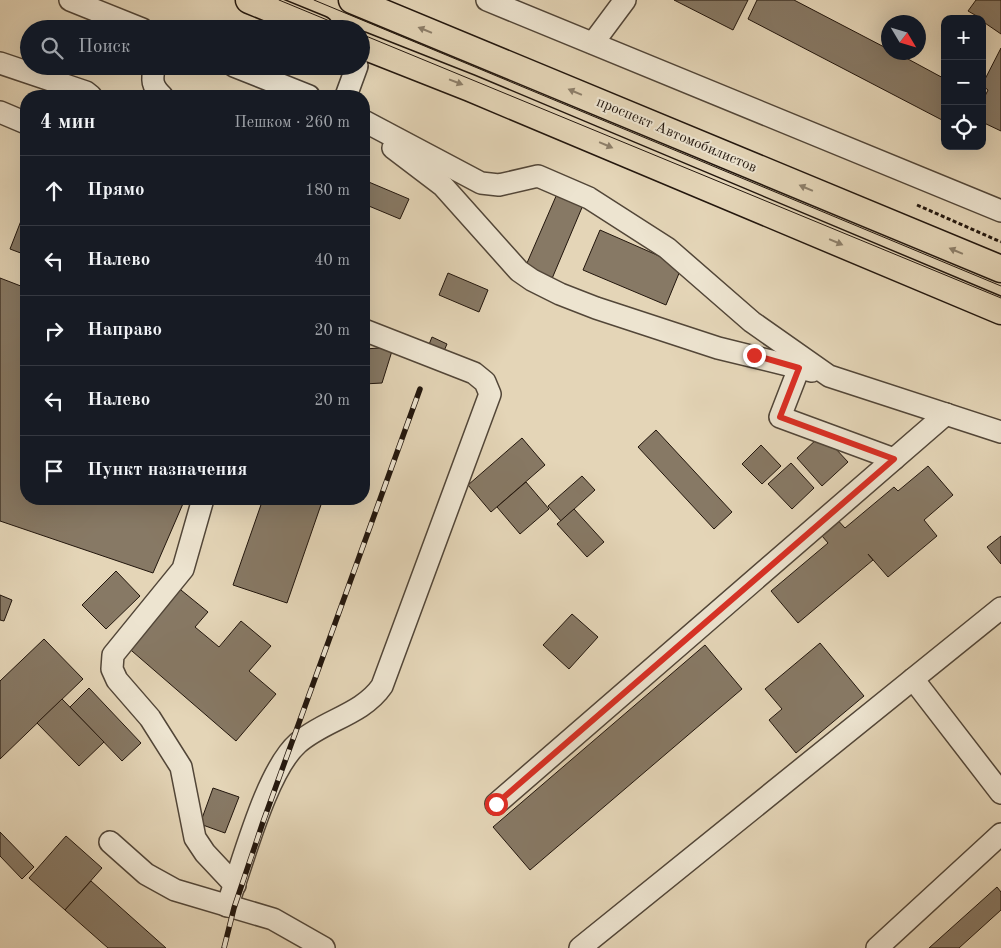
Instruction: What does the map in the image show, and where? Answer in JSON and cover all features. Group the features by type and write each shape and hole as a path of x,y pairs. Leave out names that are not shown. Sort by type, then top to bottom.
{"main road":[{"path":"249,0 298,20"},
{"name":"проспект Автомобилистов","path":"352,0 1001,269"},
{"path":"370,56 479,92 1001,311"}],"street":[{"path":"489,0 1001,211"},
{"path":"593,43 625,0"},
{"path":"79,2 121,20"},
{"path":"0,63 20,70"},
{"path":"36,75 80,90"},
{"path":"152,75 151,79 156,90"},
{"path":"256,75 294,90"},
{"path":"348,90 353,75"},
{"path":"0,112 20,120"},
{"path":"370,124 481,183 499,185 538,176 590,198 667,248 752,322 829,376"},
{"path":"370,131 443,186 519,271 532,280 596,308 718,348 829,376 1001,432"},
{"path":"227,906 272,781 288,754 306,736 367,703 382,686 490,394 485,382 474,373 370,332"},
{"path":"799,368 780,417 894,459"},
{"path":"496,804 946,414"},
{"path":"201,505 183,569 113,656 112,669 117,680 150,718 171,747 182,767 195,838 205,853 235,885"},
{"path":"580,948 1001,608"},
{"path":"912,679 1001,793"},
{"path":"877,948 1001,834"},
{"path":"110,842 146,874 176,890 273,919 324,948"}],"path":[{"path":"917,205 1001,242"}],"building":[{"path":"674,0 748,0 733,30"},
{"path":"757,0 794,0 881,45 881,60 910,60 941,77 941,119 748,19"},
{"path":"976,0 1001,0 1001,34 986,24 986,15 975,15 968,11"},
{"path":"1001,48 1001,131 986,124 986,94 988,90 986,88 986,77"},
{"path":"370,183 409,199 400,219 370,206"},
{"path":"560,187 586,198 551,281 524,270"},
{"path":"20,223 20,253 10,249"},
{"path":"600,230 682,266 666,305 583,270"},
{"path":"448,273 488,290 479,312 439,295"},
{"path":"0,278 20,286 20,505 182,505 153,573 0,521"},
{"path":"432,337 447,344 441,358 426,352"},
{"path":"380,348 392,351 382,383 370,384 370,349"},
{"path":"656,430 732,512 714,529 638,447"},
{"path":"822,434 848,462 822,486 797,458"},
{"path":"522,438 545,465 491,512 468,485"},
{"path":"761,445 781,466 762,484 742,464"},
{"path":"791,463 814,488 792,509 768,484"},
{"path":"928,466 953,495 924,520 937,536 888,577 868,554 873,560 798,623 771,591 828,543 817,530 834,516 845,528 894,487 898,491"},
{"path":"582,476 595,490 561,521 548,506"},
{"path":"526,482 549,509 520,534 497,507"},
{"path":"261,505 321,505 287,603 233,585"},
{"path":"574,509 604,542 587,557 557,524"},
{"path":"1001,536 1001,564 987,547"},
{"path":"116,571 140,596 106,629 82,605"},
{"path":"176,586 208,612 195,627 219,647 241,621 271,646 249,671 276,694 236,741 125,645"},
{"path":"0,595 12,600 4,621 0,620"},
{"path":"572,614 598,637 569,669 543,645"},
{"path":"44,639 83,679 0,759 0,681"},
{"path":"820,643 864,696 796,753 769,720 782,709 765,689"},
{"path":"705,645 742,689 530,870 493,827"},
{"path":"89,688 141,743 122,761 70,707"},
{"path":"62,699 104,742 79,766 37,723"},
{"path":"213,788 239,797 225,833 200,824"},
{"path":"0,832 34,867 22,879 0,856"},
{"path":"66,836 102,868 65,910 29,878"},
{"path":"91,881 166,948 108,948 65,910"},
{"path":"997,887 1001,892 1001,910 959,948 929,948"}],"tram line":[{"path":"279,0 327,20"},
{"path":"314,0 362,20"},
{"path":"370,23 1001,286"},
{"path":"370,38 1001,298"}],"railway":[{"path":"224,948 234,908 263,822 420,389"}],"route":[{"path":"496,804 894,459 780,417 799,368 754,355"}]}
